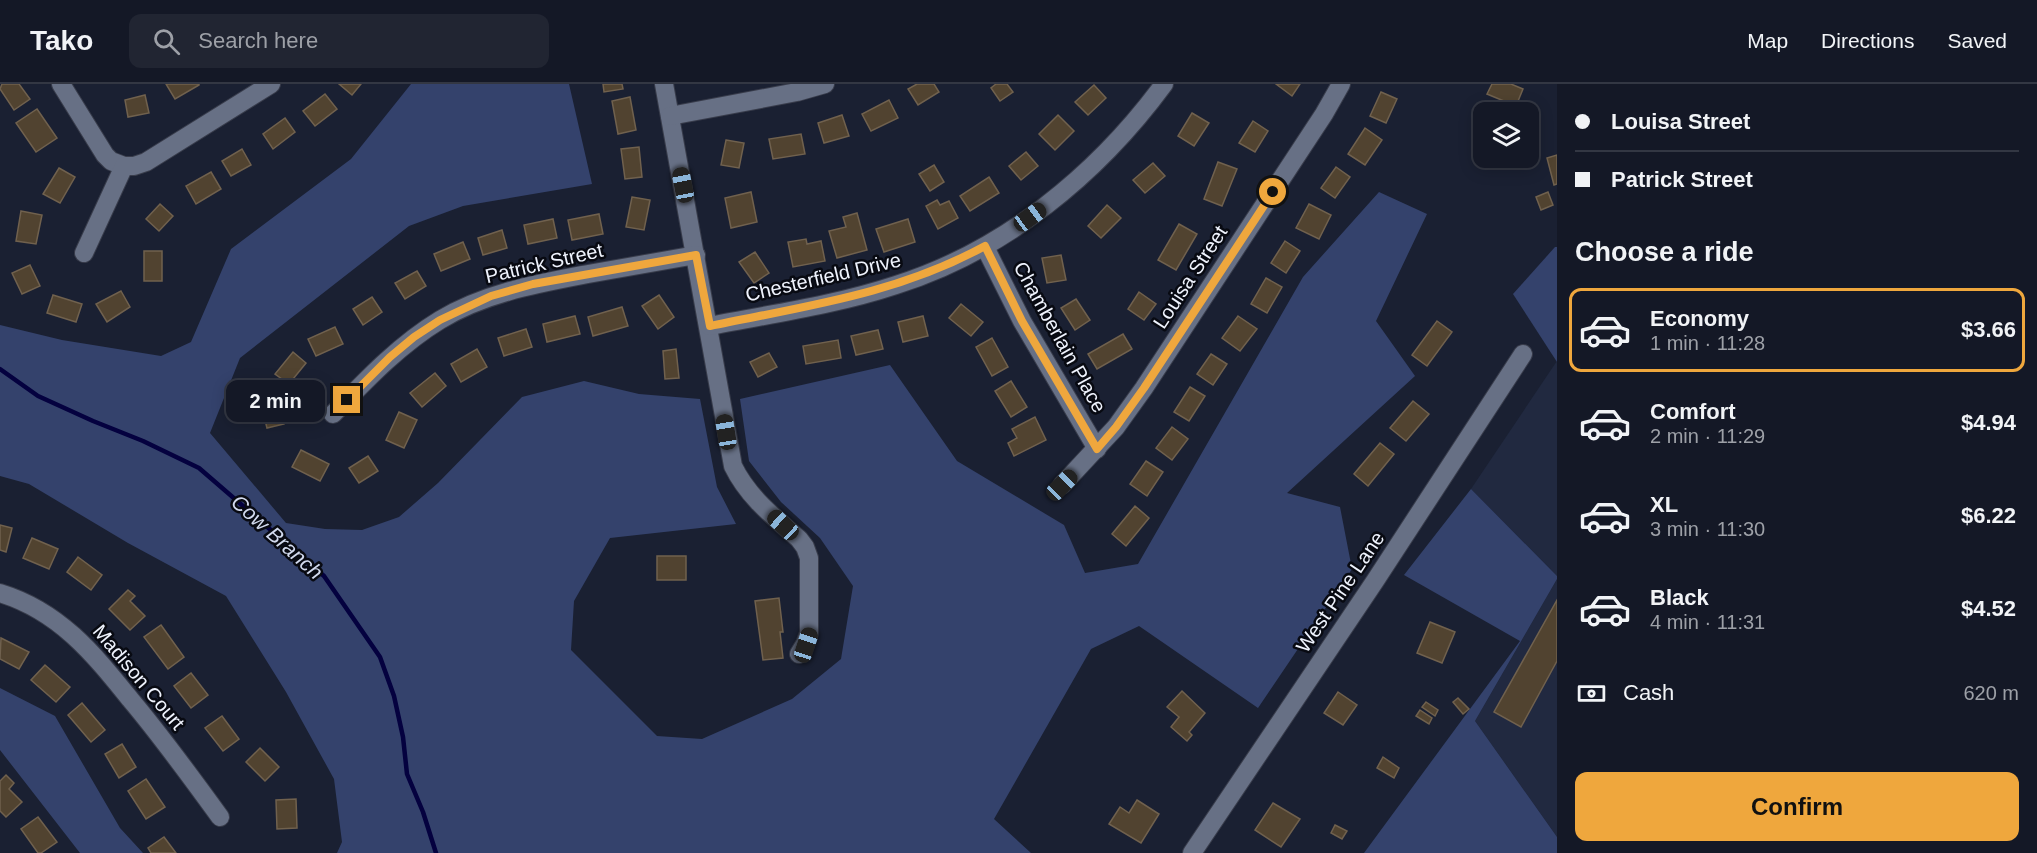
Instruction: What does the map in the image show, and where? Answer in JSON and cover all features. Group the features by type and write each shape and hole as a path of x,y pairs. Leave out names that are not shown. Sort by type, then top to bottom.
{"street":[{"path":"62,84 105,155 111,161 124,166 146,162 271,84"},
{"path":"664,84 710,326 733,466 751,495 799,539 809,558 809,633 806,645 799,654"},
{"path":"670,116 797,92 825,84"},
{"name":"Chesterfield Drive","path":"710,326 856,296 897,285 936,270 985,246 1049,204 1084,174 1122,136 1164,84"},
{"name":"Louisa Street","path":"1062,485 1116,427 1144,388 1324,114 1341,84"},
{"path":"84,253 124,166"},
{"name":"Chamberlain Place","path":"985,246 1022,321 1097,449"},
{"name":"Patrick Street","path":"333,414 390,357 440,320 463,308 521,287 696,255"},
{"name":"West Pine Lane","path":"1192,853 1375,580 1522,354"},
{"name":"Madison Court","path":"0,593 32,606 55,620 92,652 156,730 220,817"}],"shaded area":[{"path":"411,84 569,84 592,184 463,206 409,226 240,358 210,433 286,523 325,529 362,530 399,517 438,483 522,397 584,381 639,394 700,399 717,487 736,524 610,538 574,601 571,650 657,736 702,739 792,699 841,659 853,586 820,538 781,502 749,461 740,399 890,365 957,461 1064,525 1085,573 1138,564 1303,277 1379,192 1427,214 1376,321 1415,376 1287,493 1340,507 1352,569 1258,708 1139,626 1091,649 994,819 1031,853 337,853 342,842 334,779 286,692 226,596 128,543 29,484 0,476 0,325 62,340 161,356 191,342 231,249 351,159"},
{"path":"1557,247 1557,362 1513,294"},
{"path":"1557,361 1557,576 1471,489"},
{"path":"1471,489 1557,576 1475,721 1557,837 1557,853 1364,853 1520,641 1404,575"},
{"path":"1557,579 1557,837 1475,721"},
{"path":"0,688 55,716 120,828 143,853 80,853 0,750"}],"building":[{"path":"2,84 19,84 30,99 14,110 0,89"},
{"path":"166,84 199,84 199,85 175,99"},
{"path":"339,84 361,84 352,95"},
{"path":"603,84 622,84 623,89 604,92"},
{"path":"917,84 934,84 939,92 918,105 908,89"},
{"path":"996,84 1007,84 1013,92 1000,101 991,88"},
{"path":"1276,84 1300,84 1292,96"},
{"path":"1492,84 1511,84 1523,89 1518,102 1506,102 1487,94"},
{"path":"1094,85 1106,98 1088,115 1075,102"},
{"path":"1381,92 1397,99 1386,123 1370,116"},
{"path":"325,94 337,109 315,126 303,111"},
{"path":"145,95 149,113 128,117 125,100"},
{"path":"630,97 636,130 618,134 612,101"},
{"path":"889,100 898,118 871,131 862,114"},
{"path":"37,109 57,138 36,152 16,123"},
{"path":"1192,113 1209,123 1194,146 1178,136"},
{"path":"842,115 849,136 824,143 818,123"},
{"path":"1058,115 1074,131 1055,150 1039,134"},
{"path":"285,118 295,132 273,149 263,134"},
{"path":"1253,121 1268,131 1255,152 1239,143"},
{"path":"1365,128 1382,140 1365,165 1348,154"},
{"path":"801,134 805,154 773,159 769,139"},
{"path":"726,140 744,143 739,168 721,165"},
{"path":"639,147 642,177 625,179 621,149"},
{"path":"242,149 251,165 231,176 222,161"},
{"path":"1026,152 1038,166 1021,180 1009,166"},
{"path":"1557,155 1557,184 1554,185 1547,158"},
{"path":"1218,162 1237,169 1222,206 1204,199"},
{"path":"1153,163 1165,176 1145,193 1133,180"},
{"path":"934,165 944,182 930,191 919,174"},
{"path":"1336,167 1350,177 1335,198 1321,188"},
{"path":"59,168 75,177 60,203 43,194"},
{"path":"211,172 221,189 196,204 186,186"},
{"path":"989,177 999,193 970,211 960,196"},
{"path":"751,192 757,222 731,228 725,198"},
{"path":"1548,192 1553,205 1541,210 1536,197"},
{"path":"632,197 650,200 644,230 626,227"},
{"path":"937,200 940,205 949,201 958,218 938,229 926,206"},
{"path":"160,204 173,216 159,231 146,219"},
{"path":"1309,204 1331,215 1319,239 1296,228"},
{"path":"1107,205 1121,218 1101,238 1088,226"},
{"path":"21,211 42,215 36,244 16,241"},
{"path":"857,213 867,250 837,258 829,231 846,227 843,217"},
{"path":"599,214 603,234 572,240 568,220"},
{"path":"553,219 557,238 528,244 524,225"},
{"path":"908,219 915,242 884,252 876,229"},
{"path":"1179,224 1197,234 1176,270 1158,260"},
{"path":"502,230 507,248 483,255 478,238"},
{"path":"806,239 807,244 821,241 825,261 793,267 788,242"},
{"path":"1285,241 1300,251 1286,273 1271,263"},
{"path":"463,242 470,259 441,271 434,254"},
{"path":"144,251 162,251 162,281 144,281"},
{"path":"755,252 769,273 754,283 739,262"},
{"path":"1061,255 1066,280 1047,283 1042,258"},
{"path":"30,265 40,286 22,294 12,273"},
{"path":"417,271 426,286 405,299 395,283"},
{"path":"1266,278 1282,287 1267,313 1251,304"},
{"path":"121,291 130,307 107,322 96,304"},
{"path":"1139,292 1156,304 1144,320 1128,309"},
{"path":"53,295 82,304 76,322 47,313"},
{"path":"659,295 674,317 658,329 642,306"},
{"path":"372,297 382,312 363,325 353,309"},
{"path":"1076,299 1090,320 1075,330 1061,308"},
{"path":"961,304 983,322 971,336 949,318"},
{"path":"622,307 628,326 593,336 588,317"},
{"path":"575,316 580,334 547,342 543,324"},
{"path":"923,316 928,336 903,342 898,322"},
{"path":"1238,316 1257,329 1240,351 1222,338"},
{"path":"1437,321 1452,332 1427,366 1412,355"},
{"path":"335,327 343,344 316,356 308,339"},
{"path":"526,329 532,347 504,356 498,338"},
{"path":"878,330 883,349 856,355 851,336"},
{"path":"1123,334 1132,349 1097,369 1088,354"},
{"path":"992,338 1008,367 992,376 976,347"},
{"path":"838,340 841,358 806,364 803,346"},
{"path":"477,349 487,367 461,382 451,364"},
{"path":"676,349 679,378 665,379 663,351"},
{"path":"293,352 306,363 289,384 275,374"},
{"path":"769,353 777,367 758,377 750,362"},
{"path":"1211,354 1227,364 1213,385 1197,374"},
{"path":"435,373 446,386 422,407 410,393"},
{"path":"1011,381 1027,407 1011,417 995,391"},
{"path":"1190,387 1205,396 1189,421 1174,412"},
{"path":"1413,401 1429,414 1406,441 1390,428"},
{"path":"279,404 284,424 267,428 262,408"},
{"path":"399,412 417,420 404,448 386,440"},
{"path":"1035,417 1046,440 1014,456 1008,443 1017,438 1012,429"},
{"path":"1172,427 1188,439 1172,460 1156,448"},
{"path":"1380,443 1394,454 1368,486 1354,474"},
{"path":"301,450 329,464 320,481 292,467"},
{"path":"368,456 378,471 359,483 349,468"},
{"path":"1146,461 1163,472 1147,496 1130,484"},
{"path":"1135,506 1149,518 1126,546 1112,534"},
{"path":"0,525 12,528 6,552 0,550"},
{"path":"32,538 58,549 49,569 23,558"},
{"path":"657,556 686,556 686,580 657,580"},
{"path":"78,557 102,575 91,590 67,572"},
{"path":"128,590 135,596 130,601 145,616 130,630 109,609"},
{"path":"779,598 783,658 763,660 755,601"},
{"path":"1557,600 1557,661 1521,727 1494,712"},
{"path":"1430,622 1455,632 1442,663 1417,653"},
{"path":"161,625 184,657 168,669 144,637"},
{"path":"1,638 29,652 19,669 0,659"},
{"path":"45,665 70,687 56,702 31,680"},
{"path":"191,673 208,695 191,708 174,686"},
{"path":"1182,691 1205,713 1189,732 1192,735 1187,741 1171,727 1179,717 1167,707"},
{"path":"1338,692 1357,705 1343,725 1324,713"},
{"path":"1458,698 1469,709 1463,714 1453,702"},
{"path":"1426,702 1438,710 1435,716 1422,707"},
{"path":"82,703 105,730 91,742 68,715"},
{"path":"1420,710 1432,718 1429,724 1416,716"},
{"path":"222,716 239,739 223,751 205,728"},
{"path":"122,744 136,767 119,778 105,754"},
{"path":"260,748 279,767 265,781 246,762"},
{"path":"1383,757 1399,768 1394,778 1377,768"},
{"path":"6,775 14,783 9,789 22,802 6,817 0,811 0,781"},
{"path":"146,779 165,807 146,819 128,791"},
{"path":"296,799 297,828 277,829 276,800"},
{"path":"1137,800 1159,814 1141,843 1109,824 1120,807 1129,813"},
{"path":"1273,803 1300,819 1281,847 1255,830"},
{"path":"38,817 57,842 41,853 38,853 21,829"},
{"path":"1335,825 1347,831 1342,839 1331,833"},
{"path":"164,837 176,853 151,853 148,848"}],"waterway":[{"name":"Cow Branch","path":"0,369 38,396 199,468 324,576 380,657 394,696 403,737 407,774 423,812 436,853"}],"route":[{"path":"347,400 390,357 414,337 440,320 491,296 533,284 696,255 710,326 856,296 897,285 936,270 985,246 1022,321 1097,449 1144,388 1273,192"}]}
